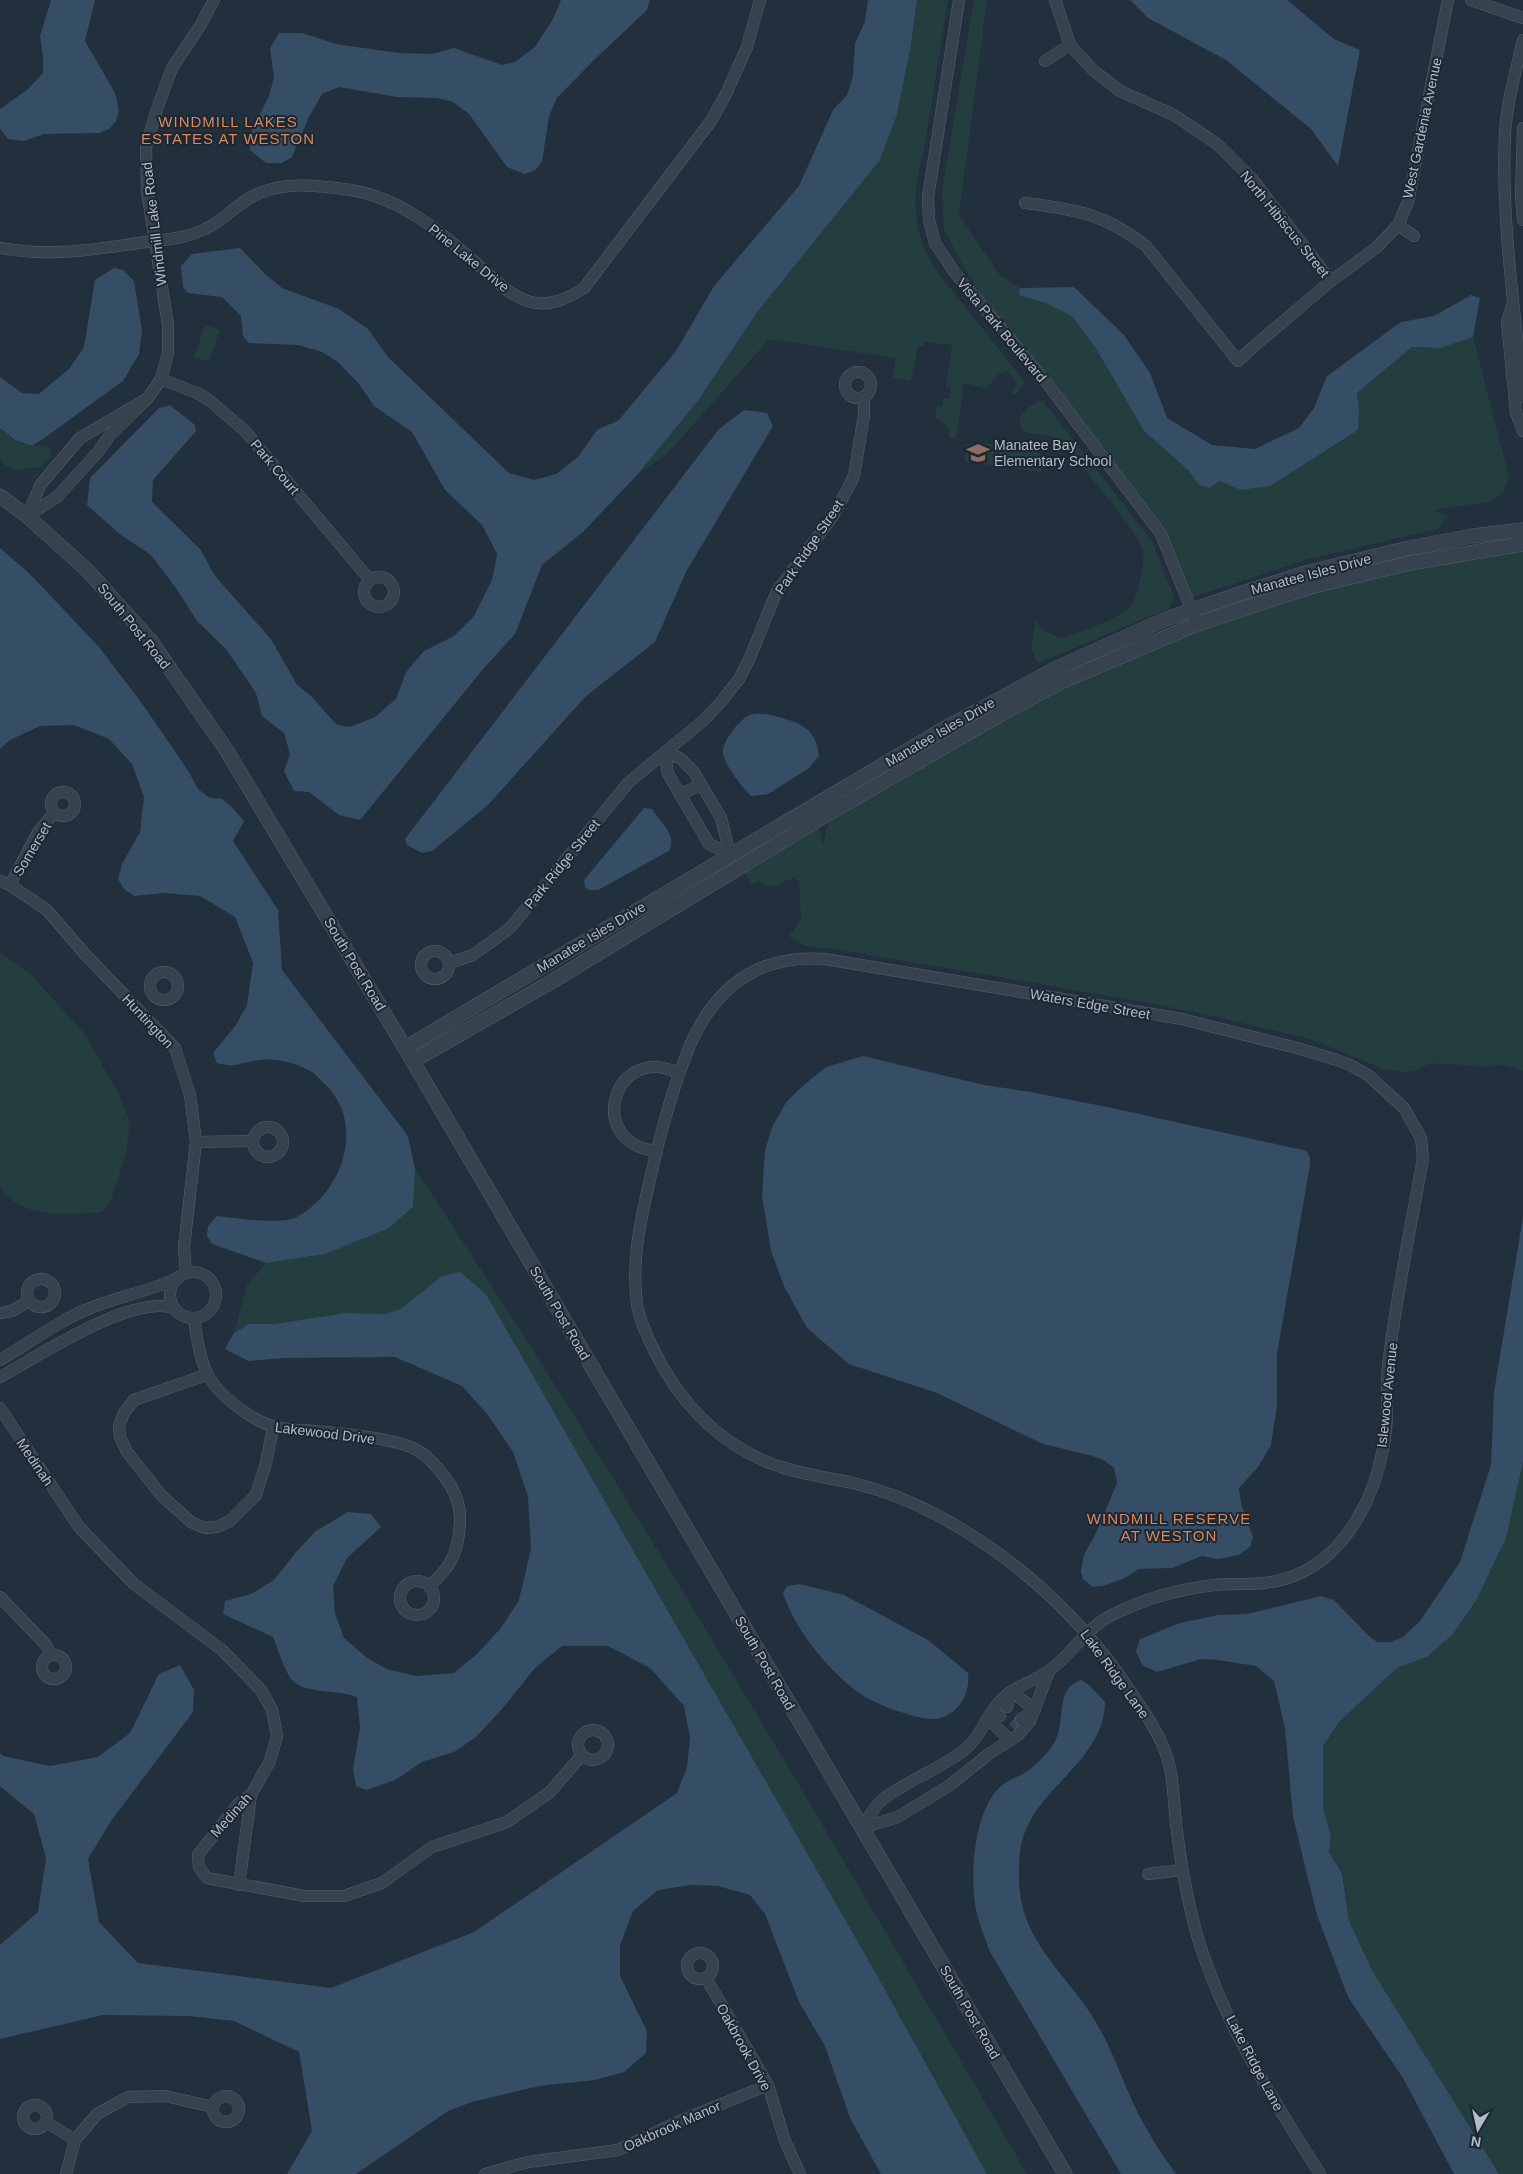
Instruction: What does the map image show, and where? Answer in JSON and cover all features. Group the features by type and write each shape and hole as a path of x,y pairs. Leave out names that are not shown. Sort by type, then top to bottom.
{"street":[{"name":"Windmill Lake Road","path":"27,516 56,497 98,452 110,435 148,398 161,379 168,353 168,325 147,191 146,148 157,109 172,68 200,26 214,0"},
{"name":"Pine Lake Drive","path":"0,248 66,254 180,237 205,229 247,199 274,187 316,186 355,191 395,204 446,236 502,286 530,302 546,303 567,298 584,288 711,121 726,94 747,47 760,0"},
{"name":"Vista Park Boulevard","path":"959,0 928,197 929,220 935,243 955,273 1046,382 1161,534 1197,624"},
{"path":"1045,61 1070,45 1055,0"},
{"name":"West Gardenia Avenue","path":"1025,203 1059,207 1105,219 1132,235 1146,246 1238,361 1253,346 1331,281 1376,248 1398,225 1408,202 1448,0"},
{"path":"1471,0 1523,18"},
{"path":"1523,40 1505,132 1505,199 1523,397"},
{"name":"North Hibiscus Street","path":"1070,45 1093,70 1120,92 1174,115 1217,144 1253,180 1331,281"},
{"path":"1523,128 1521,196 1523,220"},
{"path":"1398,225 1414,236"},
{"path":"1517,342 1516,413 1523,431"},
{"name":"Park Court","path":"161,379 197,392 245,431 370,580"},
{"name":"Park Ridge Street","path":"449,963 473,955 510,928 628,783 704,720 739,679 748,662 777,590 841,502 854,476 864,416 864,397"},
{"name":"Windmill Lake Road","path":"27,516 42,484 80,438 148,398"},
{"name":"South Post Road","path":"0,496 27,516 87,570 150,640 228,751 405,1048 1065,2174"},
{"name":"Manatee Isles Drive","path":"405,1048 936,733 1057,668 1192,610 1306,573 1463,538 1523,530"},
{"name":"Manatee Isles Drive","path":"412,1061 551,982 944,746 1063,681 1197,624 1310,587 1368,572 1463,552 1523,544"},
{"path":"936,733 944,746"},
{"path":"666,751 681,759 694,772 721,818 730,854 740,868"},
{"path":"666,751 668,771 709,844 730,854"},
{"path":"680,795 701,784"},
{"name":"Somerset","path":"5,883 38,832 54,813"},
{"name":"Huntington","path":"5,883 47,910 175,1048 190,1095 196,1142 181,1275"},
{"name":"Waters Edge Street","path":"778,960 802,957 824,959 1182,1019 1344,1062 1368,1075 1390,1094"},
{"name":"Lake Ridge Lane","path":"778,960 746,974 717,999 698,1027 678,1074 664,1117 634,1259 637,1308 663,1369 681,1398 705,1423 737,1445 767,1462 860,1485 894,1496 935,1514 995,1549 1034,1580 1088,1633 1133,1694 1163,1745 1171,1772 1182,1870 1195,1927 1214,1984 1260,2079 1320,2174"},
{"path":"140,1012 155,997"},
{"path":"657,1151 638,1147 622,1134 614,1117 615,1097 624,1080 640,1070 660,1067 678,1074"},
{"name":"Islewood Avenue","path":"1050,1670 1088,1633 1109,1616 1158,1595 1218,1584 1267,1583 1290,1578 1312,1568 1329,1556 1344,1540 1364,1508 1380,1462 1386,1429 1388,1368 1423,1158 1420,1138 1412,1121 1404,1108 1390,1094"},
{"path":"196,1142 253,1141"},
{"path":"0,1360 92,1307 152,1287 164,1285 181,1275 191,1272 203,1274 211,1280 216,1290 216,1298 209,1311 194,1318 184,1316 174,1308 164,1305 113,1316 0,1377"},
{"path":"174,1308 170,1300 170,1292 181,1275"},
{"path":"0,1313 12,1312 29,1301"},
{"name":"Lakewood Drive","path":"194,1318 198,1346 206,1376 232,1403 250,1416 273,1428 356,1435 385,1441 415,1449 434,1462 453,1488 461,1512 459,1540 453,1558 443,1575 429,1586"},
{"path":"206,1376 134,1400 124,1413 119,1426 120,1437 127,1452 162,1496 191,1522 205,1528 217,1527 230,1521 256,1495 266,1463 273,1428"},
{"name":"Medinah","path":"0,1408 79,1527 134,1584 222,1650 261,1690 272,1710 277,1736 270,1761 251,1796 238,1804 198,1855 199,1867 207,1878 304,1896 344,1896 382,1883 432,1847 506,1822 550,1792 582,1754"},
{"path":"0,1597 46,1645 51,1654"},
{"path":"862,1828 880,1801 962,1752 975,1740 999,1702 1011,1691 1050,1670"},
{"path":"862,1828 898,1816 950,1785 990,1753 1018,1735 1030,1721 1050,1670"},
{"path":"988,1720 1003,1711 1011,1691"},
{"path":"1011,1691 1035,1710"},
{"path":"1010,1740 1017,1723 1035,1710"},
{"path":"988,1720 1010,1740"},
{"path":"239,1885 251,1796"},
{"path":"1148,1874 1182,1870"},
{"name":"Oakbrook Drive","path":"706,1978 768,2085 785,2141 800,2174"},
{"name":"Oakbrook Manor","path":"485,2174 528,2162 618,2150 680,2121 768,2085"},
{"path":"66,2174 75,2140 97,2114 128,2097 165,2096 213,2107"},
{"path":"46,2122 75,2140"}],"green space":[{"path":"917,0 948,0 915,197 918,226 928,255 936,270 1024,381 1022,388 1014,395 1011,393 1017,384 1008,371 1000,373 986,389 964,383 956,438 948,437 950,430 940,420 935,419 937,407 942,407 944,398 949,399 951,387 946,387 952,345 924,342 923,346 918,345 911,381 893,378 896,358 769,339 667,454 638,474 697,402 758,311 897,114"},
{"path":"974,0 987,0 959,215 999,274 1020,288 1020,295 1048,304 1072,316 1095,347 1144,431 1189,471 1199,485 1219,481 1241,490 1359,410 1357,393 1412,347 1440,348 1473,337 1509,476 1503,493 1490,502 1432,510 1448,516 1437,529 1309,559 1187,599 1161,534 1003,331 961,262 944,229 942,191"},
{"path":"205,325 220,330 209,362 194,357"},
{"path":"1038,401 1043,401 1152,541 1174,597 1170,608 1038,663 1031,649 1036,619 1040,627 1050,634 1063,638 1116,617 1129,608 1135,597 1143,564 1143,550 1139,541 1104,493 1057,439 1021,430 1020,420 1023,412"},
{"path":"0,428 15,441 32,446 49,446 51,450 50,458 40,467 15,470 4,465 0,459"},
{"path":"985,443 1037,451 1045,458 1042,472 965,462 967,444 977,445"},
{"path":"1523,544 1523,1071 1503,1065 1474,1066 1430,1063 1416,1071 1399,1072 1384,1069 1310,1039 1235,1021 1150,1003 805,945 789,936 801,920 799,882 794,878 771,886 767,886 759,881 752,884 740,868 760,856 819,828 823,844 830,815 1001,714 1244,607"},
{"path":"0,952 31,975 83,1032 119,1094 130,1122 126,1153 110,1203 101,1212 60,1214 33,1210 10,1198 0,1188"},
{"path":"415,1169 652,1541 804,1793 1027,2174 987,2174 869,1961 486,1294 420,1294 402,1308 386,1314 346,1313 274,1324 249,1324 234,1333 247,1285 266,1263 325,1254 413,1207"},
{"path":"1523,1462 1523,2174 1499,2174 1373,1972 1349,1921 1343,1873 1329,1852 1331,1836 1323,1807 1323,1745 1339,1722 1397,1668 1427,1657 1453,1634 1477,1599 1506,1538"}],"water":[{"path":"51,0 95,0 85,41 115,93 119,110 116,121 109,129 99,133 44,134 24,141 8,139 0,129 0,109 27,90 43,73 40,36"},
{"path":"561,0 650,0 647,10 557,98 549,116 542,162 535,170 525,174 507,167 469,114 453,102 437,98 397,97 339,87 322,94 308,119 292,157 282,163 266,163 250,150 251,132 269,96 274,77 270,48 279,33 302,33 336,44 399,53 432,54 454,48 502,65 515,62 535,47 553,19"},
{"path":"868,0 917,0 910,50 897,114 880,160 758,311 697,402 638,474 583,532 542,565 515,634 484,668 360,820 339,815 309,792 294,791 284,771 290,754 284,733 262,716 256,693 226,649 197,621 176,588 151,555 121,535 87,505 90,478 159,408 170,405 195,425 196,431 153,480 152,502 200,549 215,576 271,639 297,685 311,696 337,725 350,727 375,717 396,699 406,672 424,651 454,636 474,616 492,580 497,554 482,525 445,490 412,432 374,406 359,384 338,362 322,352 298,345 249,343 243,336 241,316 222,297 188,293 183,287 181,266 192,254 240,248 264,273 282,288 339,309 368,329 388,357 509,473 534,480 556,474 578,457 597,430 619,420 676,351 714,286 799,186 833,110 847,95 853,76 855,43 865,22"},
{"path":"1130,0 1287,0 1334,39 1360,50 1338,166 1311,129 1226,60 1148,18"},
{"path":"114,268 123,270 134,281 142,330 139,354 123,381 43,439 32,446 15,440 0,428 0,377 22,393 39,394 69,369 84,347 95,280"},
{"path":"1074,287 1124,335 1150,373 1167,418 1212,445 1255,449 1299,428 1314,408 1327,376 1401,322 1434,316 1471,295 1480,298 1473,337 1440,348 1412,347 1357,393 1359,410 1358,430 1270,486 1241,490 1219,481 1210,488 1199,485 1189,471 1144,431 1095,347 1072,316 1048,304 1019,295 1020,288"},
{"path":"744,410 767,413 773,426 686,572 655,642 585,697 488,805 432,851 422,853 407,845 405,839 719,429"},
{"path":"0,548 29,573 99,647 141,702 187,769 198,789 210,798 222,799 244,821 233,841 278,910 282,970 408,1136 415,1169 413,1207 389,1228 325,1254 266,1263 212,1244 207,1236 208,1226 217,1216 281,1220 297,1217 313,1206 326,1192 336,1175 343,1157 346,1138 345,1119 338,1101 326,1085 314,1073 305,1068 276,1060 261,1060 232,1065 217,1063 213,1053 236,1025 247,1005 253,963 235,917 200,896 164,893 134,896 124,889 118,879 122,864 140,832 144,797 132,764 109,739 74,725 40,726 10,740 0,749"},
{"path":"752,714 767,714 795,722 809,731 814,737 819,756 809,768 768,794 751,796 731,771 723,754 723,749 731,732 744,718"},
{"path":"644,808 652,809 667,829 671,840 669,851 598,890 589,890 585,887 584,880"},
{"path":"863,1056 984,1085 1112,1108 1307,1151 1310,1165 1277,1354 1277,1405 1271,1445 1259,1466 1239,1488 1241,1504 1253,1537 1250,1547 1239,1555 1218,1559 1202,1556 1172,1568 1139,1569 1123,1579 1103,1586 1093,1587 1083,1579 1081,1571 1084,1555 1096,1533 1117,1483 1114,1468 1105,1461 1093,1456 1043,1444 937,1393 849,1364 807,1328 784,1286 771,1251 762,1195 765,1150 773,1125 787,1101 826,1067"},
{"path":"1523,1217 1523,1462 1506,1538 1477,1599 1453,1634 1427,1657 1397,1668 1339,1722 1323,1746 1323,1807 1331,1836 1329,1852 1342,1873 1349,1921 1373,1972 1499,2174 1454,2174 1403,2078 1348,1997 1317,1915 1293,1817 1285,1728 1274,1681 1256,1666 1218,1660 1201,1659 1157,1672 1142,1665 1136,1651 1140,1639 1180,1623 1218,1615 1247,1614 1321,1596 1334,1600 1377,1642 1391,1642 1403,1637 1420,1621 1460,1562 1491,1465 1494,1392"},
{"path":"460,1272 486,1294 869,1961 987,2174 881,2174 850,2118 825,2046 799,2002 765,1914 750,1895 718,1886 691,1885 658,1890 633,1911 620,1945 620,1976 647,2031 646,2053 624,2072 595,2080 539,2086 472,2102 448,2111 356,2174 287,2174 312,2131 299,2052 234,2021 189,2016 103,2015 0,2039 0,1945 38,1912 46,1858 34,1814 0,1786 0,1753 3,1756 50,1766 98,1757 130,1733 159,1674 180,1665 194,1690 193,1712 111,1821 88,1859 99,1922 138,1963 331,1988 474,1932 677,1793 687,1767 690,1737 684,1706 650,1668 608,1646 562,1646 535,1668 502,1709 476,1737 454,1752 422,1762 395,1780 366,1790 356,1786 353,1769 360,1728 357,1697 310,1689 294,1682 282,1662 273,1637 223,1614 225,1601 251,1594 274,1580 296,1552 316,1531 348,1512 371,1514 381,1527 347,1558 333,1586 335,1613 344,1638 367,1658 387,1669 416,1676 454,1673 476,1655 501,1628 519,1600 531,1549 528,1497 513,1452 488,1415 462,1386 395,1357 285,1358 248,1361 225,1349 234,1333 249,1324 274,1324 346,1313 386,1314 402,1308 442,1276"},
{"path":"800,1584 844,1595 928,1640 968,1673 967,1689 961,1704 942,1717 926,1719 895,1710 859,1693 836,1673 814,1649 796,1622 783,1594 787,1586"},
{"path":"1081,1680 1089,1685 1105,1702 1103,1720 1096,1737 1086,1753 1048,1795 1028,1825 1023,1837 1020,1854 1021,1898 1027,1921 1037,1940 1049,1959 1090,2012 1108,2044 1139,2115 1176,2174 1121,2174 989,1950 977,1914 973,1883 975,1847 984,1813 991,1798 1000,1787 1023,1774 1041,1760 1053,1745 1060,1726 1062,1707 1067,1691 1072,1684"}],"tunnel":[{"path":"1013,1728 1021,1719"}],"place":[{"name":"Manatee Bay Elementary School","path":"978,453"}],"district":[{"name":"WINDMILL LAKES ESTATES AT WESTON","path":"228,130"},
{"name":"WINDMILL RESERVE AT WESTON","path":"1169,1526"}]}
